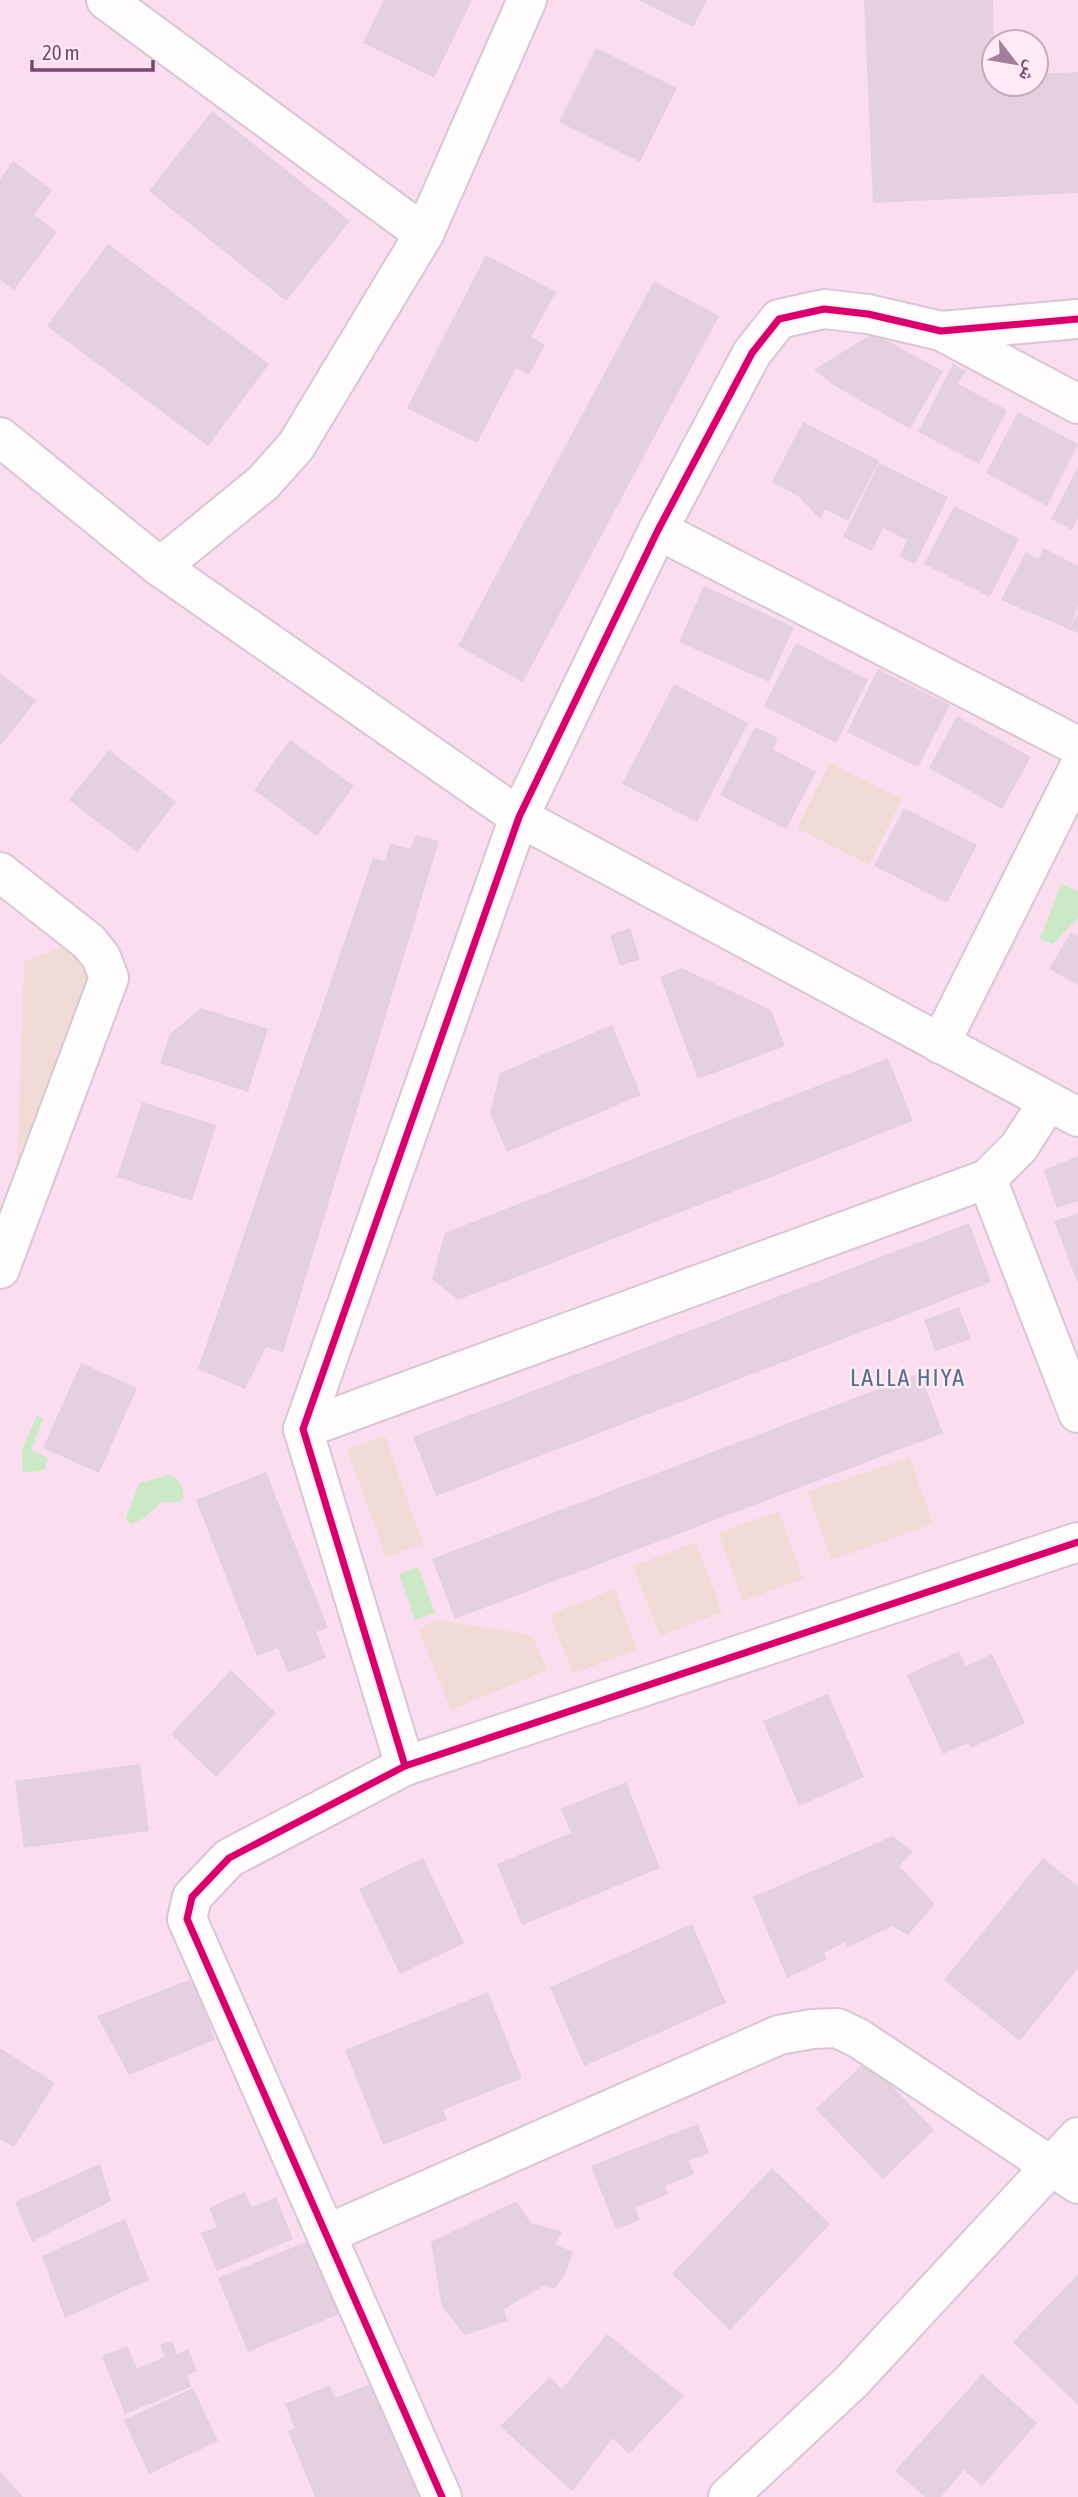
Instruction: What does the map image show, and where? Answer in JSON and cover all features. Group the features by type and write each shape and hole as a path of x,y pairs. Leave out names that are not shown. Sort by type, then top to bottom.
{"street":[{"path":"106,0 424,234"},
{"path":"160,567 263,483 296,446 424,234 527,0"},
{"path":"405,1766 303,1429 519,817 658,530 752,353 779,319 824,309 868,314 942,331 1078,404"},
{"path":"942,331 1078,319"},
{"path":"0,437 160,567 519,817 1063,1110 1019,1147 987,1180 303,1429"},
{"path":"658,530 1078,746"},
{"path":"940,1044 1078,769"},
{"path":"0,872 89,942 101,957 109,978 0,1269"},
{"path":"987,1180 1078,1413"},
{"path":"442,2497 187,1919 192,1898 229,1858 405,1766 1078,1542"},
{"path":"327,2234 779,2035 812,2029 837,2028 858,2038 1065,2175"},
{"path":"728,2497 1065,2175 1078,2137"}],"shaded area":[{"path":"0,0 1078,0 1078,2497 0,2497"},
{"path":"830,763 902,799 869,865 797,828"},
{"path":"1061,884 1078,891 1078,918 1053,944 1040,939"},
{"path":"73,943 101,979 16,1210 24,961"},
{"path":"37,1415 43,1419 31,1450 48,1458 44,1470 23,1473 22,1449"},
{"path":"385,1436 423,1544 386,1557 347,1449"},
{"path":"910,1457 933,1524 831,1560 808,1492"},
{"path":"170,1475 182,1486 182,1502 162,1502 141,1520 130,1524 126,1518 139,1483"},
{"path":"779,1511 803,1579 743,1601 718,1533"},
{"path":"696,1542 722,1612 660,1636 633,1566"},
{"path":"418,1567 435,1613 415,1620 399,1574"},
{"path":"614,1589 637,1649 573,1674 550,1615"},
{"path":"438,1620 532,1635 547,1670 451,1710 418,1628"}],"building":[{"path":"384,0 472,0 434,78 363,43"},
{"path":"639,0 707,0 693,27"},
{"path":"864,0 993,0 993,28 980,28 980,98 1050,98 1050,73 1078,72 1078,193 873,203"},
{"path":"596,48 677,88 640,162 559,122"},
{"path":"212,111 350,221 286,301 149,191"},
{"path":"13,161 52,190 34,215 57,232 14,290 0,280 0,179"},
{"path":"108,244 269,364 208,446 47,326"},
{"path":"486,255 556,292 531,337 545,345 529,375 516,368 477,443 407,408"},
{"path":"654,281 719,316 523,682 458,646"},
{"path":"873,333 943,371 910,429 835,386 814,370"},
{"path":"953,364 966,371 958,384 1007,410 979,464 918,432"},
{"path":"1018,412 1078,444 1047,506 986,473"},
{"path":"803,422 879,461 848,521 825,509 820,519 797,495 772,482"},
{"path":"879,463 948,497 915,564 900,557 907,540 883,528 872,551 843,537"},
{"path":"1078,467 1078,518 1072,530 1051,519"},
{"path":"954,506 1019,539 990,597 924,564"},
{"path":"1044,548 1078,566 1078,605 1070,628 1078,613 1078,633 1001,600 1026,552 1038,559"},
{"path":"704,586 794,627 769,682 679,642"},
{"path":"796,643 868,680 836,743 764,706"},
{"path":"878,669 950,705 918,767 847,732"},
{"path":"0,673 36,701 0,746"},
{"path":"674,684 748,723 697,822 622,784"},
{"path":"957,716 1031,757 1002,809 929,768"},
{"path":"755,727 778,738 773,749 816,772 786,829 720,795"},
{"path":"290,740 354,786 317,836 254,790"},
{"path":"109,750 176,802 137,852 69,800"},
{"path":"904,808 977,845 947,903 874,866"},
{"path":"416,835 439,841 283,1352 266,1347 245,1389 198,1369 373,858 385,861 390,843 410,849"},
{"path":"630,928 640,959 620,966 610,935"},
{"path":"1071,932 1078,936 1078,985 1049,969"},
{"path":"682,968 771,1010 785,1046 698,1079 660,977"},
{"path":"201,1008 268,1029 248,1092 160,1063 170,1034"},
{"path":"612,1025 641,1095 507,1152 490,1113 500,1073"},
{"path":"888,1058 913,1121 458,1300 432,1279 445,1233"},
{"path":"142,1102 216,1125 192,1201 117,1177"},
{"path":"1078,1156 1078,1201 1057,1208 1044,1170"},
{"path":"1078,1213 1078,1284 1054,1221"},
{"path":"969,1223 991,1282 436,1496 413,1437"},
{"path":"959,1307 971,1339 935,1351 924,1320"},
{"path":"81,1363 137,1388 99,1473 43,1448"},
{"path":"920,1373 943,1433 455,1619 432,1559"},
{"path":"266,1472 328,1628 316,1632 326,1658 288,1673 278,1648 257,1656 196,1500"},
{"path":"959,1651 966,1666 992,1654 1025,1723 971,1748 968,1743 943,1754 907,1675"},
{"path":"231,1670 276,1713 216,1777 171,1734"},
{"path":"828,1694 864,1777 799,1806 763,1721"},
{"path":"140,1764 149,1831 24,1848 15,1781"},
{"path":"626,1782 660,1868 522,1925 497,1864 571,1833 561,1809"},
{"path":"893,1836 913,1852 899,1866 935,1904 908,1935 892,1926 847,1948 845,1942 824,1953 827,1959 787,1978 753,1897"},
{"path":"423,1858 464,1943 400,1974 359,1889"},
{"path":"1043,1858 1078,1886 1078,1968 1020,2041 944,1980"},
{"path":"692,1924 726,2003 584,2066 550,1987"},
{"path":"194,1978 215,2040 129,2075 97,2016"},
{"path":"488,1992 522,2078 443,2110 447,2120 383,2145 345,2050"},
{"path":"0,2048 55,2083 14,2147 0,2139"},
{"path":"867,2060 934,2130 883,2179 816,2109"},
{"path":"698,2124 709,2153 689,2161 694,2174 665,2186 668,2194 635,2208 640,2220 616,2229 591,2166"},
{"path":"100,2164 111,2201 32,2242 15,2202"},
{"path":"772,2168 830,2224 730,2330 672,2274"},
{"path":"245,2192 252,2207 276,2197 293,2239 217,2271 201,2233 217,2227 209,2208"},
{"path":"516,2201 531,2223 562,2232 555,2244 573,2252 565,2275 554,2289 545,2285 504,2309 507,2321 465,2335 442,2307 431,2242"},
{"path":"125,2219 149,2280 65,2318 42,2256"},
{"path":"311,2240 341,2313 248,2352 218,2278"},
{"path":"1078,2274 1078,2405 1013,2342"},
{"path":"607,2334 684,2396 629,2454 613,2438 572,2491 500,2426 550,2377 562,2389"},
{"path":"172,2341 177,2354 188,2349 197,2371 187,2376 191,2387 125,2414 102,2356 127,2346 137,2369 165,2357 160,2345"},
{"path":"982,2374 1037,2423 982,2486 964,2470 941,2497 925,2497 895,2471"},
{"path":"371,2384 419,2497 315,2497 288,2431 295,2428 285,2404 330,2385 335,2398"},
{"path":"193,2388 218,2441 149,2474 124,2420"},
{"path":"0,2471 23,2497 0,2497"}],"cycle path":[{"path":"405,1766 303,1429 519,817 658,530 752,353 779,319 824,309 868,314 941,331 1078,319"},
{"path":"442,2497 187,1919 192,1897 229,1858 405,1766 1078,1542"}],"district":[{"name":"LALLA HIYA","path":"908,1378"}]}
